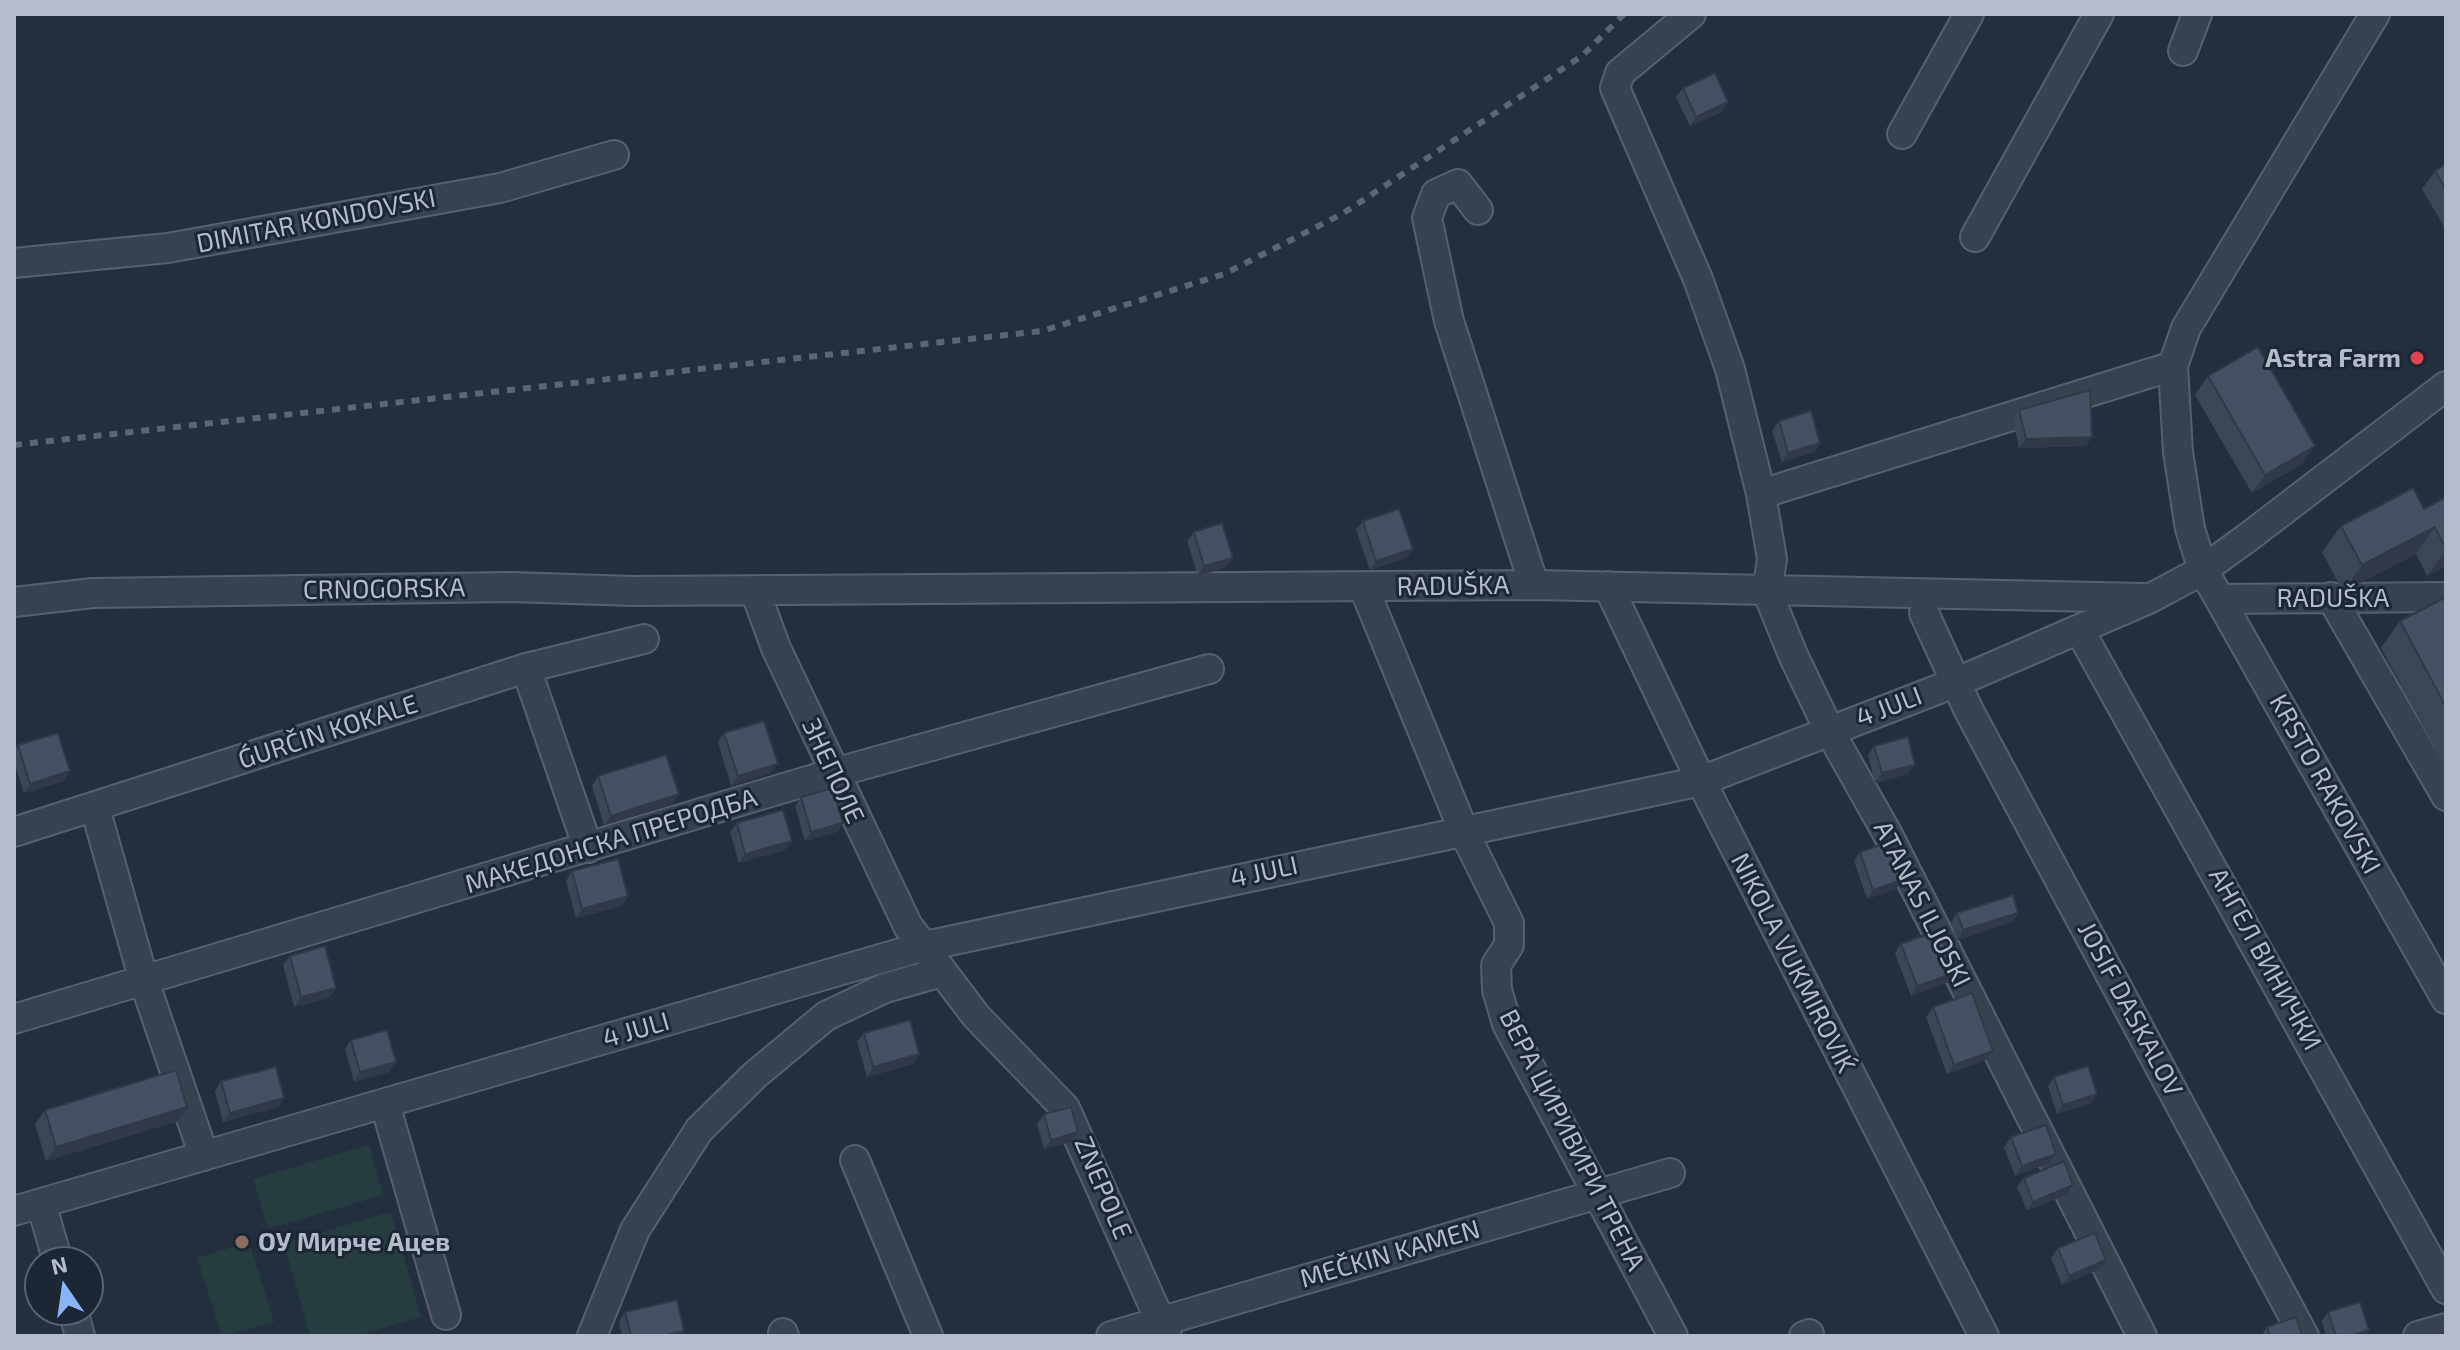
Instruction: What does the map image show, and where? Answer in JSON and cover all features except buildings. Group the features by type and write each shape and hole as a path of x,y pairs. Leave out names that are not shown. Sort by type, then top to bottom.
{"street":[{"path":"1691,14 1620,73 1615,88 1698,279 1730,369 1761,494 1772,559 1767,591"},
{"path":"1902,134 1969,14"},
{"path":"1975,237 2099,14"},
{"path":"2183,51 2197,14"},
{"path":"1761,494 2173,366 2186,328 2375,14"},
{"name":"DIMITAR KONDOVSKI","path":"14,263 168,248 500,188 614,155"},
{"path":"1478,210 1458,184 1436,194 1427,218 1449,321 1534,585"},
{"name":"KRSTO RAKOVSKI","path":"2173,366 2185,498 2190,529 2203,570 2446,999"},
{"name":"4 JULI","path":"27,1207 921,947 1701,781 1957,682 2151,598 2203,570 2446,386"},
{"name":"RADUŠKA","path":"755,591 1534,585 2151,598"},
{"name":"NIKOLA VUKMIROVIḰ","path":"1608,586 1701,781 1984,1336"},
{"name":"CRNOGORSKA","path":"14,602 93,593 270,590 511,587 755,591"},
{"name":"ВЕРА ЦИРИВИРИ ТРЕНА","path":"1364,588 1464,832 1509,923 1509,945 1496,965 1497,990 1507,1024 1673,1336"},
{"name":"ЗНЕПОЛЕ","path":"755,591 776,648 834,773 921,947"},
{"name":"ATANAS ILJOSKI","path":"1767,591 1829,730 1887,833 2142,1336"},
{"path":"2331,597 2446,796"},
{"name":"RADUŠKA","path":"2220,599 2446,597"},
{"name":"JOSIF DASKALOV","path":"1924,613 1968,709 2304,1336"},
{"name":"АНГЕЛ ВИНИЧКИ","path":"2080,631 2446,1289"},
{"name":"ǴURČIN KOKALE","path":"14,832 526,668 644,639"},
{"path":"526,668 588,848"},
{"name":"МАКЕДОНСКА ПРЕРОДБА","path":"14,1019 834,773 1209,669"},
{"path":"95,808 144,981 204,1156"},
{"name":"ZNEPOLE","path":"921,947 976,1016 1065,1108 1075,1124 1164,1328"},
{"path":"592,1336 635,1230 699,1130 755,1075 826,1016 885,988 942,972"},
{"path":"385,1104 446,1315"},
{"path":"855,1160 928,1336"},
{"name":"MEČKIN KAMEN","path":"1111,1336 1164,1328 1670,1173"},
{"path":"27,1207 49,1246"},
{"path":"2418,1336 2446,1328"}],"green space":[{"path":"369,1145 383,1195 268,1229 253,1179"},
{"path":"391,1212 421,1317 356,1336 310,1336 284,1243"},
{"path":"249,1242 274,1322 222,1336 197,1258"}],"railway":[{"path":"14,445 1042,331 1224,274 1342,214 1582,56 1624,14"}],"place":[{"name":"Astra Farm","path":"2417,358"},
{"name":"ОУ Мирче Ацев","path":"242,1242"}]}
